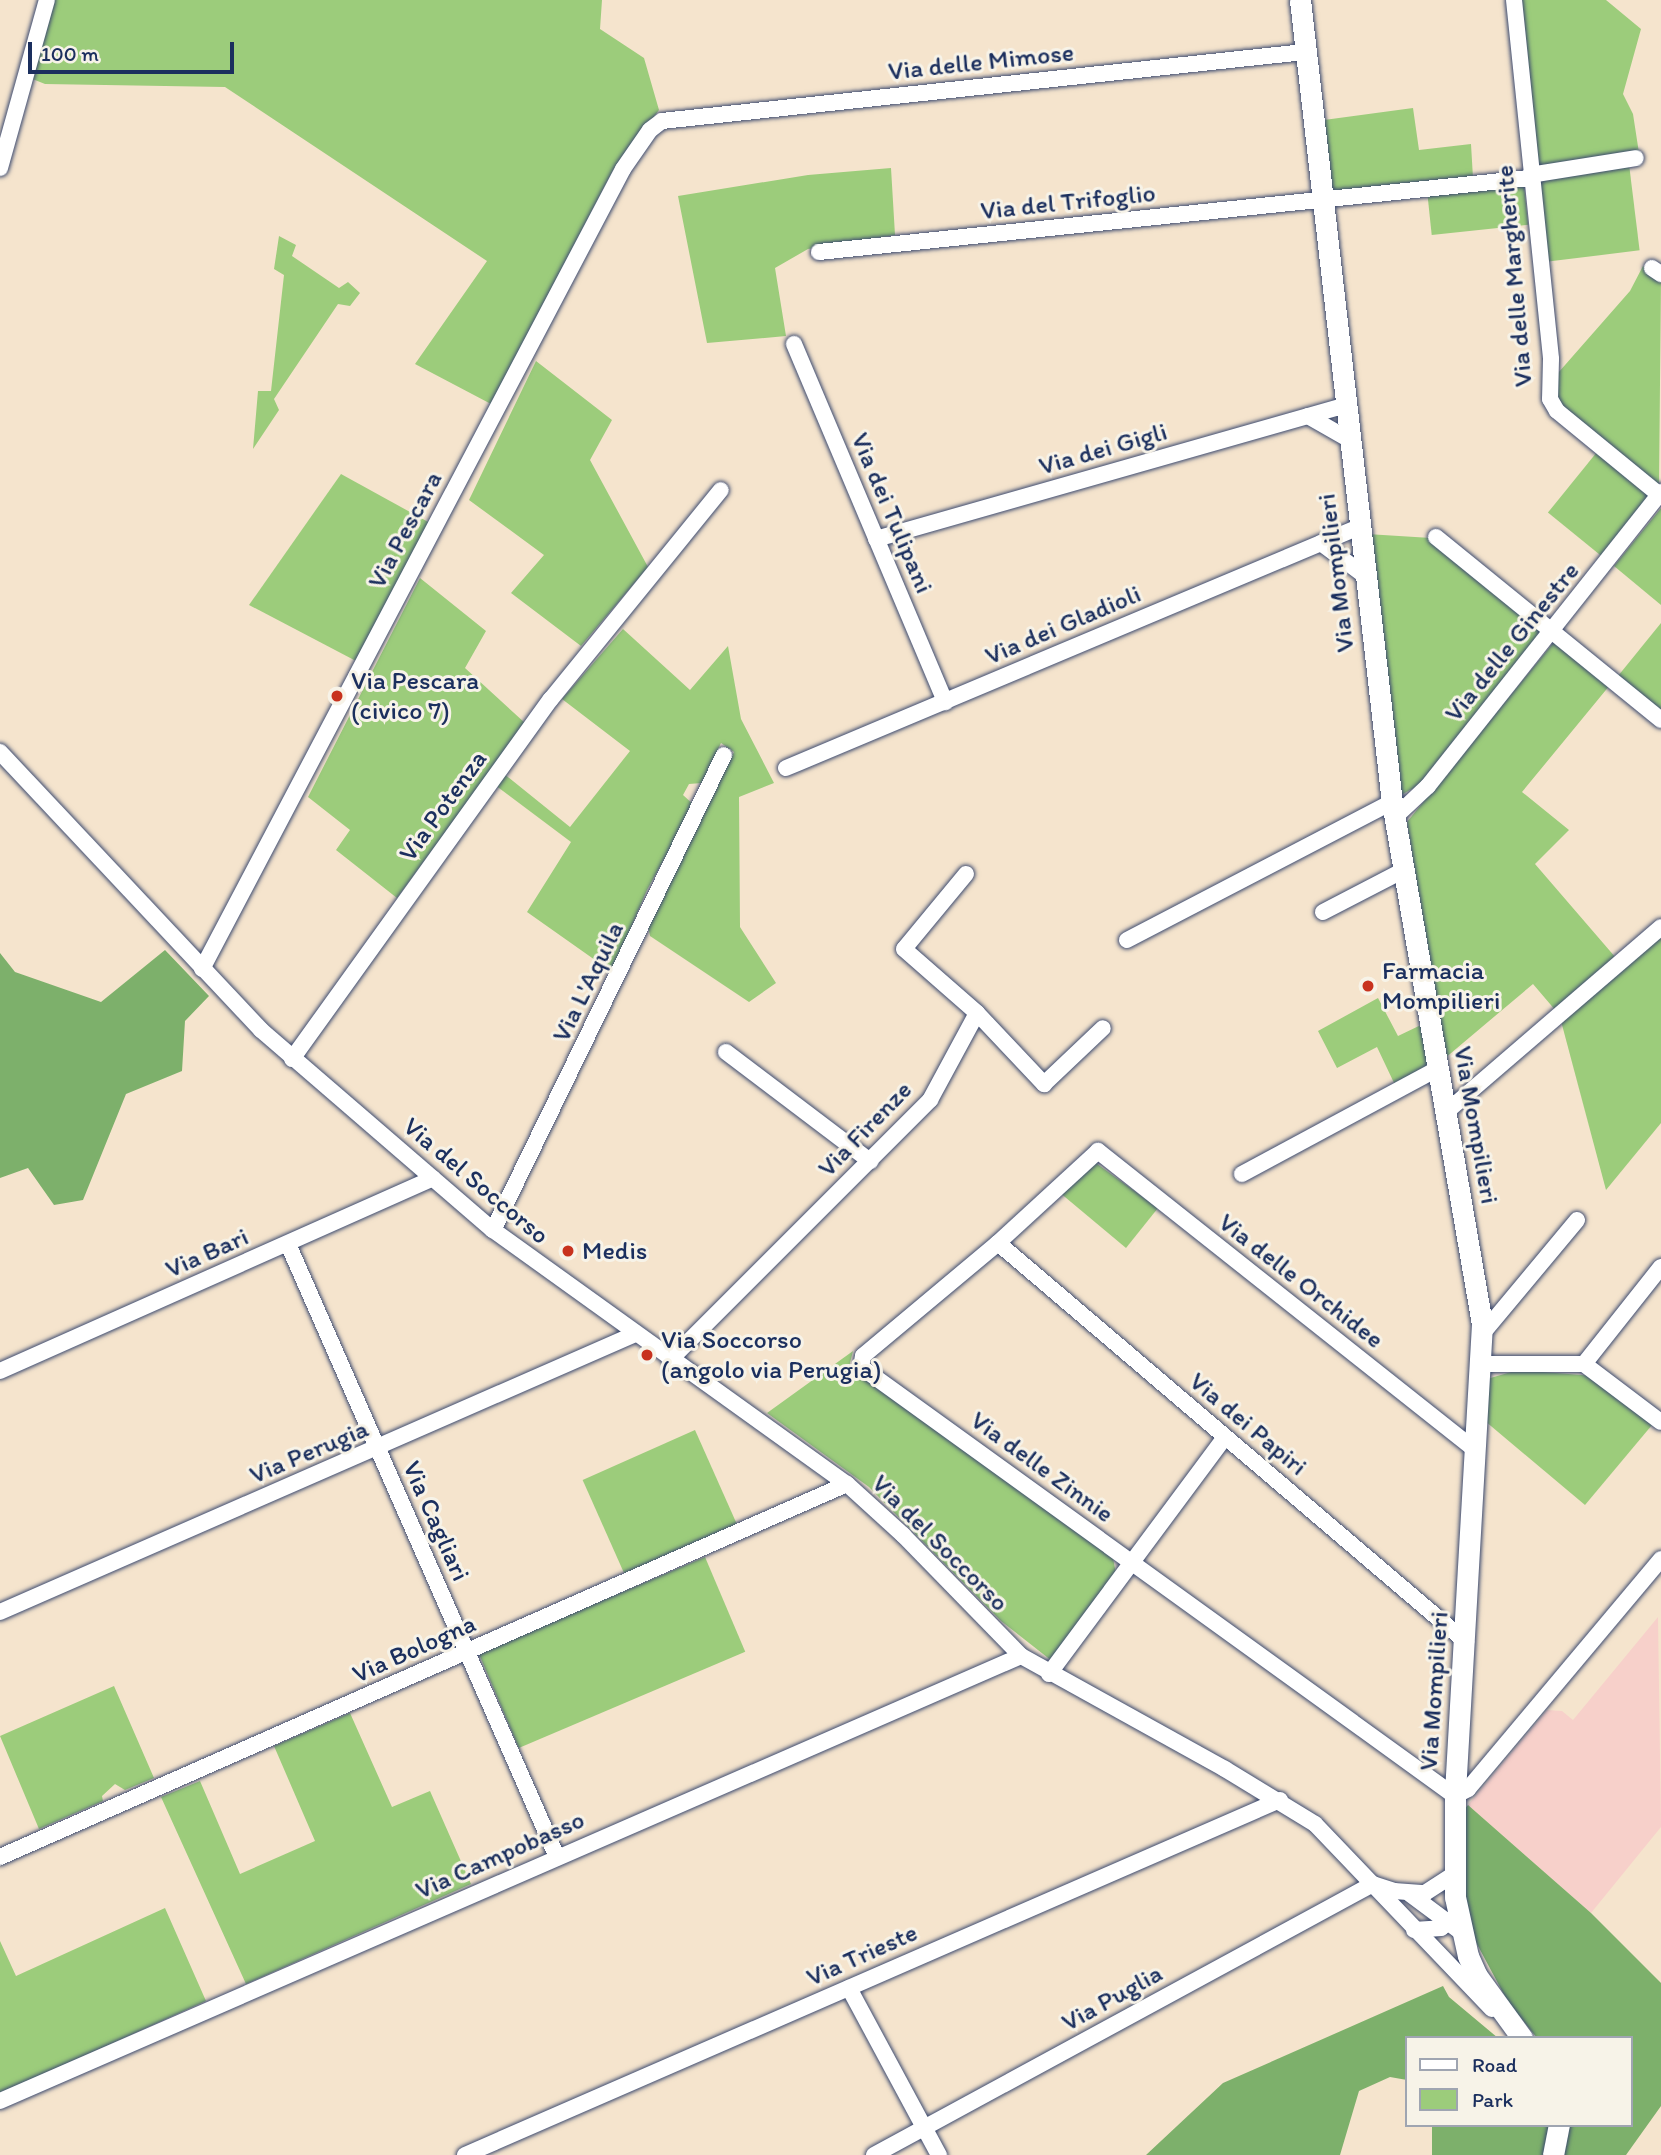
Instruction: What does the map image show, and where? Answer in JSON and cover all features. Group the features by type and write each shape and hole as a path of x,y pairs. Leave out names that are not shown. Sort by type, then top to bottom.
{"street":[{"path":"0,168 47,0"},
{"name":"Via Mompilieri","path":"1300,0 1344,406 1393,809 1483,1333 1455,1797 1456,1923 1477,1976 1519,2035"},
{"name":"Via delle Margherite","path":"1514,0 1530,176 1551,359 1550,399 1556,411 1660,494"},
{"name":"Via delle Mimose","path":"663,121 1304,52"},
{"name":"Via Pescara","path":"202,969 623,169 650,130 663,121"},
{"name":"Via del Trifoglio","path":"819,252 1530,176 1636,158"},
{"name":"Via dei Tulipani","path":"794,344 945,702"},
{"name":"Via dei Gigli","path":"876,539 1344,406"},
{"path":"1308,416 1348,439"},
{"name":"Via Potenza","path":"292,1059 551,699 721,490"},
{"name":"Via delle Ginestre","path":"1127,940 1393,809 1428,786 1660,494"},
{"name":"Via dei Gladioli","path":"786,768 1359,527"},
{"path":"1436,537 1661,720"},
{"path":"1321,543 1364,575"},
{"name":"Via L'Aquila","path":"493,1230 724,755"},
{"name":"Via del Soccorso","path":"3,761 292,1059 493,1230 670,1360 847,1484 894,1525 1020,1656 1280,1800 1315,1824 1414,1930 1519,2035"},
{"path":"1323,912 1404,870"},
{"path":"966,874 904,948 977,1013 1044,1084 1102,1028"},
{"path":"1445,1113 1661,927"},
{"name":"Via Firenze","path":"670,1360 930,1100 977,1013"},
{"path":"726,1052 870,1161"},
{"path":"1242,1174 1437,1069"},
{"name":"Via delle Zinnie","path":"1098,1151 998,1243 863,1356 861,1367 1455,1797"},
{"name":"Via delle Orchidee","path":"1098,1151 1474,1449"},
{"name":"Via Bari","path":"0,1371 433,1178"},
{"path":"1483,1333 1577,1220"},
{"name":"Via dei Papiri","path":"998,1243 1466,1642"},
{"name":"Via Cagliari","path":"288,1244 557,1857"},
{"path":"1584,1364 1661,1267"},
{"name":"Via Perugia","path":"0,1612 378,1449 635,1334"},
{"path":"1482,1364 1584,1364 1661,1422"},
{"path":"1049,1674 1225,1437"},
{"name":"Via Bologna","path":"0,1857 847,1484"},
{"path":"1455,1797 1468,1789 1661,1559"},
{"name":"Via Campobasso","path":"0,2101 1020,1656"},
{"name":"Via Trieste","path":"465,2155 1280,1800"},
{"path":"1409,1894 1425,1893 1454,1874"},
{"path":"1373,1884 1409,1894 1456,1923"},
{"name":"Via Puglia","path":"874,2155 1373,1884"},
{"path":"1414,1930 1430,1931 1456,1923"},
{"path":"849,1988 939,2155"},
{"path":"1553,2155 1559,2127"}],"shaded area":[{"path":"1658,1617 1661,1827 1591,1913 1468,1805 1547,1710 1562,1711 1573,1720"}],"green space":[{"path":"51,0 602,0 600,29 644,58 659,110 612,172 491,404 415,364 487,261 225,87 45,84 25,76"},
{"path":"1522,0 1606,0 1641,29 1623,94 1633,114 1639,153 1539,166"},
{"path":"1413,108 1419,150 1471,144 1473,178 1331,191 1324,120"},
{"path":"1629,164 1640,250 1546,262 1536,175"},
{"path":"891,168 895,235 808,249 775,268 786,336 707,343 678,196 808,175"},
{"path":"1524,185 1528,225 1432,235 1428,195"},
{"path":"279,236 296,245 292,256 339,288 348,282 360,293 350,306 338,304 274,399 279,410 253,449 258,391 271,391 284,275 274,269"},
{"path":"1643,266 1661,280 1659,487 1560,407 1554,391 1558,373 1630,291"},
{"path":"536,361 612,420 590,460 648,567 581,646 511,593 544,555 469,500"},
{"path":"1597,452 1651,496 1602,557 1548,513"},
{"path":"341,474 430,523 356,661 249,605"},
{"path":"1661,508 1661,605 1614,566"},
{"path":"1367,534 1431,538 1544,633 1421,784 1401,795"},
{"path":"420,578 486,631 465,668 525,723 397,898 336,850 350,830 308,797"},
{"path":"1661,623 1661,710 1618,676"},
{"path":"623,629 690,690 728,646 741,719 774,783 739,797 740,927 776,983 749,1002 650,936 648,925 734,752 721,743 702,783 689,784 683,795 694,805 647,890 612,972 527,912 571,842 495,785 503,773 570,827 630,751 562,699"},
{"path":"1554,642 1610,685 1522,792 1569,830 1535,864 1616,958 1556,1011 1533,984 1444,1059 1407,822"},
{"path":"1661,934 1661,1123 1606,1190 1561,1021"},
{"path":"165,950 209,996 185,1021 182,1071 126,1094 83,1200 54,1205 28,1168 0,1178 0,953 15,972 101,1002"},
{"path":"1378,998 1398,1036 1423,1024 1431,1065 1395,1085 1377,1047 1337,1068 1318,1031"},
{"path":"1093,1161 1158,1208 1126,1248 1059,1192"},
{"path":"853,1351 849,1367 1113,1558 1116,1574 1052,1661 1001,1621 869,1487 767,1413"},
{"path":"1518,1370 1594,1376 1652,1425 1585,1505 1485,1421 1487,1379"},
{"path":"695,1430 738,1526 625,1576 583,1480"},
{"path":"705,1557 745,1652 519,1748 479,1653"},
{"path":"114,1686 154,1778 125,1790 115,1784 102,1796 103,1801 39,1829 0,1736"},
{"path":"350,1713 392,1807 430,1791 471,1884 246,1984 161,1797 200,1781 240,1874 315,1841 274,1746"},
{"path":"1468,1805 1591,1913 1661,1983 1661,2106 1626,2155 1561,2155 1567,2127 1633,2127 1633,2036 1535,2036 1508,2002 1470,1931 1464,1892 1463,1811"},
{"path":"165,1908 206,2001 0,2094 0,1941 16,1976"},
{"path":"1443,1986 1449,1997 1496,2036 1406,2036 1406,2080 1390,2077 1359,2091 1340,2155 1146,2155 1223,2083"},
{"path":"1432,2127 1551,2127 1551,2155 1432,2155"}],"place":[{"name":"Via Pescara (civico 7)","path":"337,696"},
{"name":"Farmacia Mompilieri","path":"1368,986"},
{"name":"Medis","path":"568,1251"},
{"name":"Via Soccorso (angolo via Perugia)","path":"647,1355"}]}
